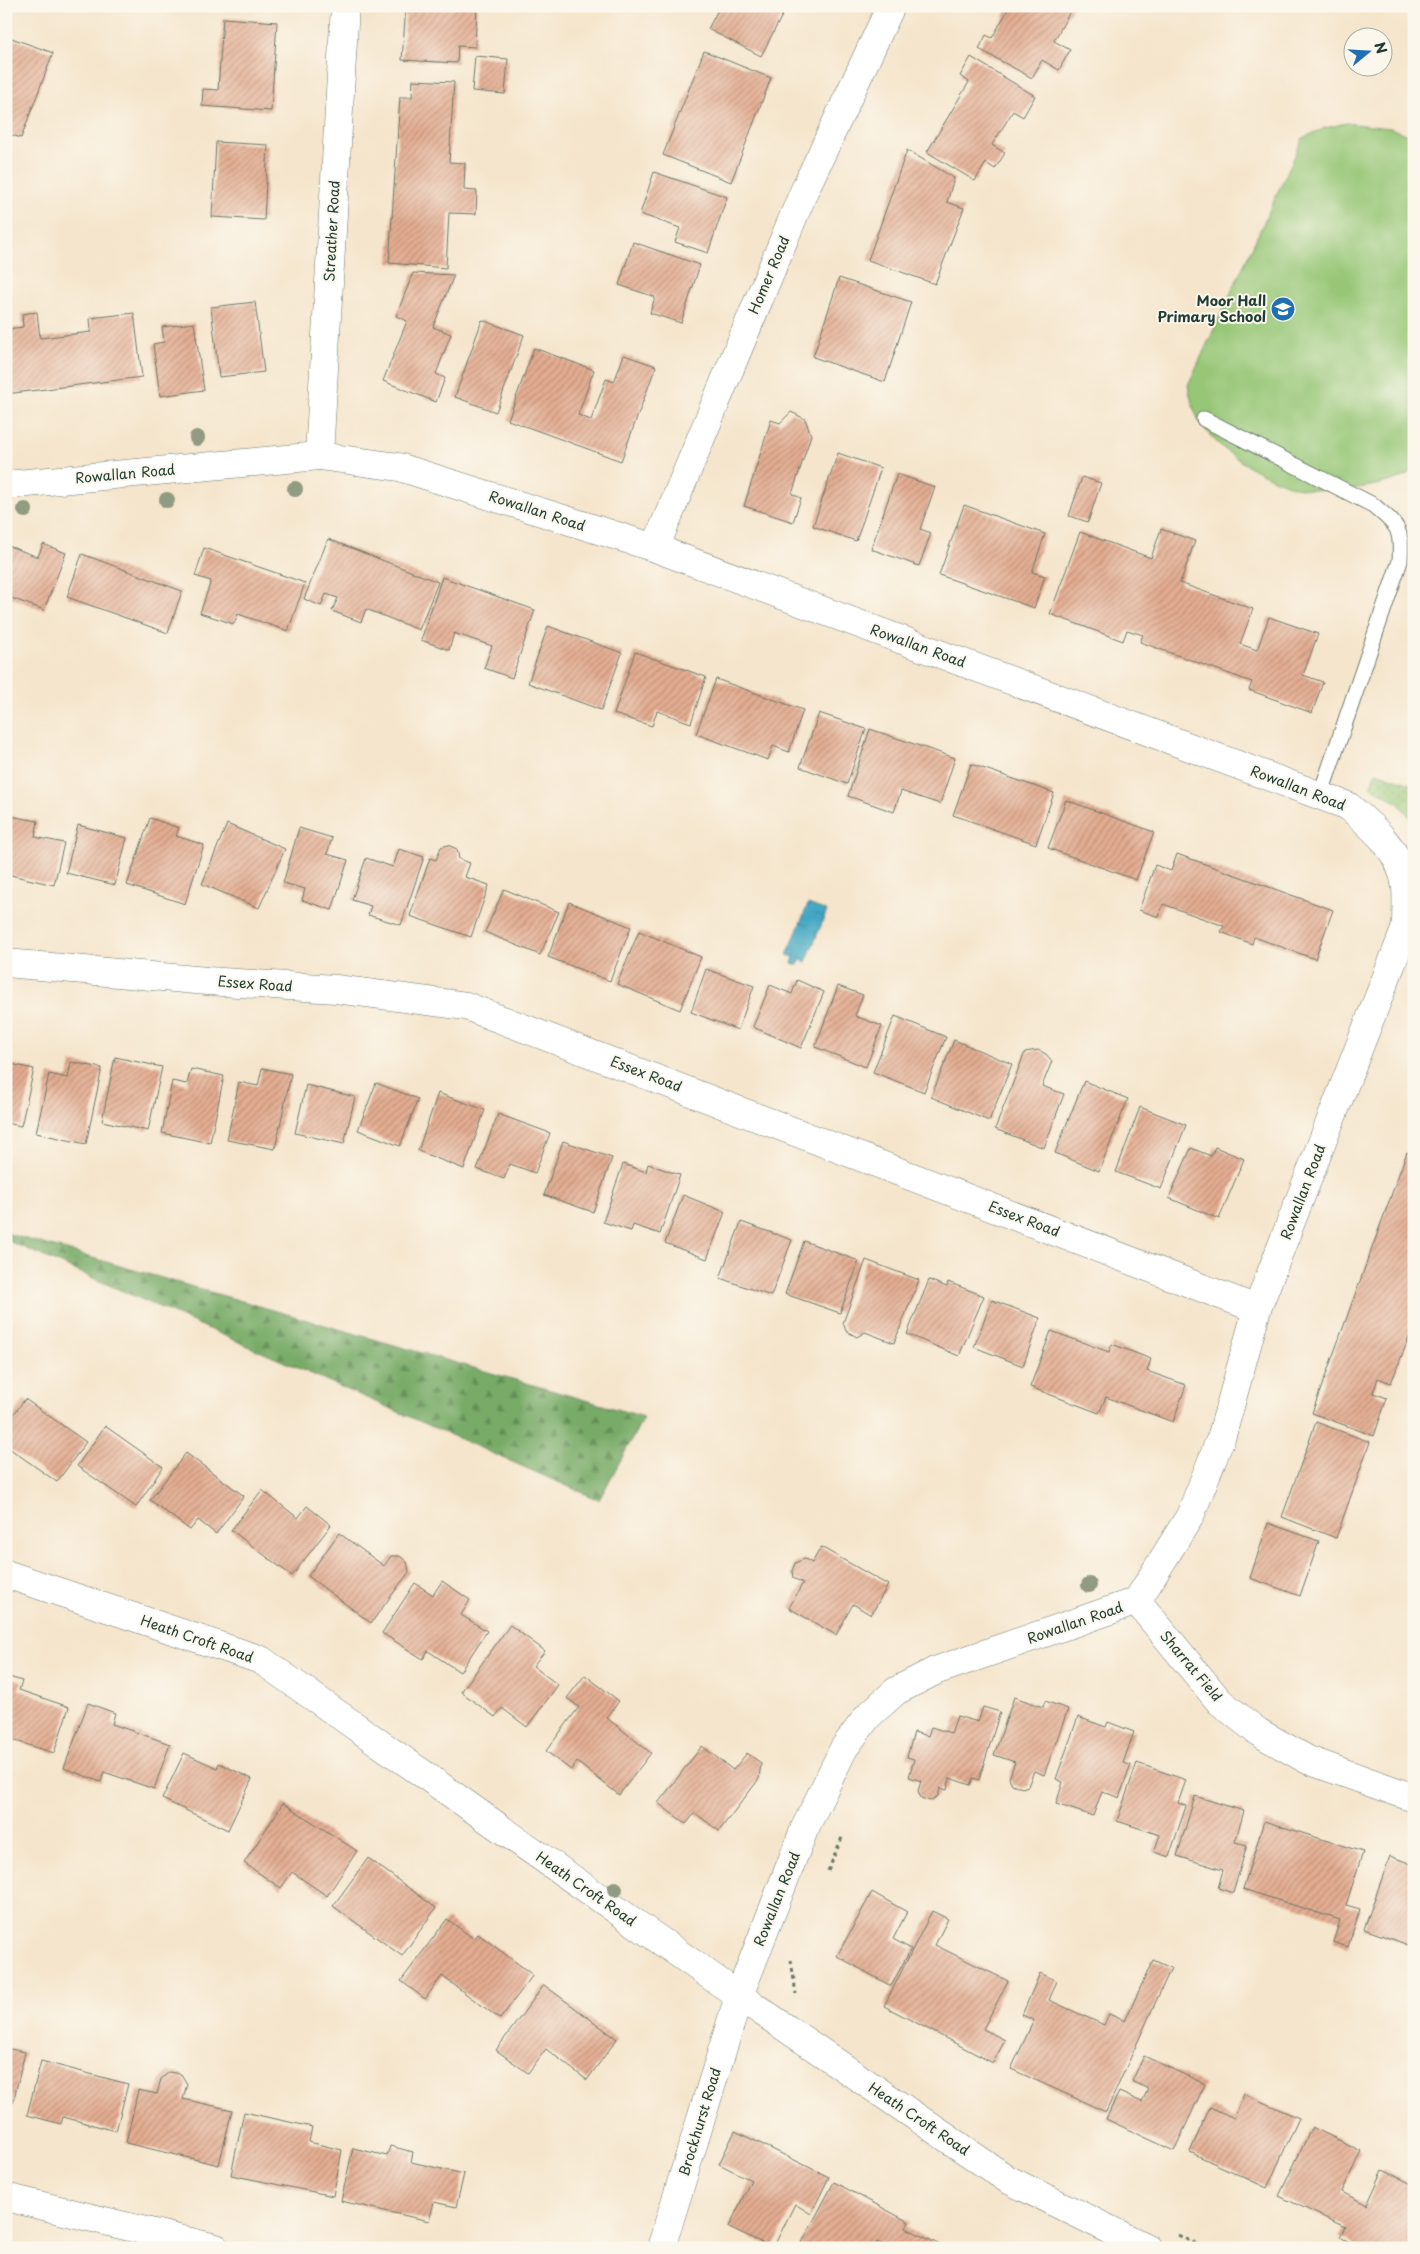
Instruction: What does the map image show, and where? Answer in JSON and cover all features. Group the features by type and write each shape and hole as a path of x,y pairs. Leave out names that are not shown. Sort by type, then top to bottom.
{"street":[{"name":"Streather Road","path":"319,456 345,6"},
{"name":"Homer Road","path":"655,548 805,189 891,6"},
{"name":"Rowallan Road","path":"6,485 319,456 399,467 655,548 1348,806 1378,830 1397,859 1406,886 1406,927 1257,1309 1222,1435 1190,1516 1137,1601 935,1671 896,1691 868,1716 844,1748 804,1830 738,1996"},
{"name":"Essex Road","path":"6,962 207,981 336,989 466,1006 1257,1309"},
{"name":"Heath Croft Road","path":"6,1574 261,1660 738,1996 1007,2179 1146,2248"},
{"name":"Sharrat Field","path":"1137,1601 1219,1700 1258,1732 1308,1760 1414,1798"},
{"name":"Brockhurst Road","path":"661,2248 738,1996"},
{"path":"6,2196 216,2248"}],"lane":[{"path":"1204,419 1373,506 1395,524 1402,539 1400,561 1320,796"}],"path":[{"path":"824,1879 844,1833"},
{"path":"795,1951 792,1960 796,1997"},
{"path":"1169,2230 1204,2248"}],"green space":[{"path":"1346,123 1390,128 1414,137 1414,469 1400,478 1373,486 1344,490 1314,490 1289,485 1265,475 1242,462 1221,446 1204,428 1195,413 1188,385 1303,138 1325,128"},
{"path":"1376,772 1414,785 1414,822 1398,803 1370,786"},
{"path":"6,1233 644,1417 599,1500 6,1240"}],"water":[{"path":"808,904 827,911 806,962 801,960 798,965 792,963 794,957 787,955"}],"building":[{"path":"406,6 477,6 475,47 458,46 457,63 402,60"},
{"path":"720,6 787,6 761,56 708,29"},
{"path":"1010,6 1073,6 1054,41 1070,50 1059,70 1042,60 1032,78 979,49 986,35 992,38"},
{"path":"223,18 277,22 271,111 202,106 203,89 218,90"},
{"path":"6,36 53,53 21,138 6,133"},
{"path":"704,51 771,78 731,182 663,155"},
{"path":"475,56 508,59 505,94 472,91"},
{"path":"971,57 1035,96 1023,117 1013,111 992,145 1005,153 995,169 986,163 975,181 927,152 969,82 960,76"},
{"path":"413,80 454,82 449,162 465,163 464,190 477,191 476,214 449,213 446,268 389,263 400,97 412,97"},
{"path":"216,142 268,145 264,220 212,217"},
{"path":"907,150 954,178 947,202 964,208 935,284 868,260"},
{"path":"654,172 727,197 708,253 675,242 680,228 640,214"},
{"path":"633,242 700,265 681,323 650,313 655,297 619,285"},
{"path":"413,273 454,275 433,327 451,334 436,374 445,378 436,402 383,381 407,321 396,316"},
{"path":"839,278 911,302 885,382 813,357"},
{"path":"255,302 264,372 219,377 211,307"},
{"path":"37,312 40,338 91,332 90,318 134,313 142,377 6,394 6,346 9,346 7,329 23,327 22,314"},
{"path":"482,320 524,335 496,412 455,397"},
{"path":"194,323 204,390 160,396 153,344 164,342 162,327"},
{"path":"534,348 594,370 578,415 591,420 606,379 614,382 624,355 656,366 621,461 508,420"},
{"path":"791,412 805,419 811,435 792,494 801,498 793,522 744,506 771,420 780,423"},
{"path":"838,453 881,468 856,541 813,526"},
{"path":"897,474 935,487 920,529 931,533 919,566 871,549"},
{"path":"1082,477 1101,483 1088,522 1069,516"},
{"path":"964,505 1045,534 1032,572 1045,576 1034,608 939,575"},
{"path":"1161,529 1195,541 1180,583 1253,609 1240,644 1257,650 1269,617 1318,634 1303,675 1323,682 1312,713 1249,690 1252,682 1140,642 1143,635 1127,630 1123,641 1050,614 1080,532 1151,558"},
{"path":"328,539 438,582 419,630 366,609 361,622 332,611 338,598 326,594 321,606 304,599"},
{"path":"43,544 66,553 44,610 6,596 6,545 38,557"},
{"path":"204,548 305,583 288,631 238,614 234,624 200,613 211,581 195,576"},
{"path":"82,554 182,591 168,633 67,597"},
{"path":"442,577 535,610 512,678 484,668 492,646 454,633 449,650 421,640"},
{"path":"548,626 622,653 601,710 528,683"},
{"path":"635,652 706,677 691,723 657,711 652,726 614,714"},
{"path":"716,679 803,710 789,752 773,746 768,760 696,734"},
{"path":"819,713 866,729 847,784 800,767"},
{"path":"870,729 955,758 940,804 901,791 894,812 848,796"},
{"path":"971,764 1054,793 1036,844 953,815"},
{"path":"1066,800 1154,832 1136,880 1048,848"},
{"path":"10,816 38,821 35,837 64,843 54,885 6,874 6,833"},
{"path":"150,818 179,828 176,836 204,845 185,904 127,885"},
{"path":"227,824 285,849 259,908 202,884"},
{"path":"78,825 127,838 115,885 66,873"},
{"path":"299,828 332,838 327,854 348,860 332,910 302,900 305,889 283,883"},
{"path":"448,845 457,849 459,859 470,863 465,877 489,885 471,937 410,916 430,858 436,860 441,847"},
{"path":"399,849 424,857 401,925 368,915 371,906 352,900 366,858 393,867"},
{"path":"1177,854 1333,910 1315,959 1254,937 1252,944 1221,932 1224,926 1163,904 1159,917 1139,910 1155,865 1171,871"},
{"path":"504,889 559,912 540,955 485,932"},
{"path":"569,902 631,927 610,981 548,957"},
{"path":"639,931 701,957 680,1010 617,984"},
{"path":"706,969 754,986 738,1030 691,1012"},
{"path":"797,980 824,992 801,1048 753,1027 770,985 792,994"},
{"path":"838,986 863,995 855,1016 882,1026 866,1067 815,1047"},
{"path":"895,1016 946,1037 924,1092 873,1072"},
{"path":"954,1040 1012,1064 989,1121 931,1097"},
{"path":"1038,1050 1046,1054 1052,1061 1042,1086 1064,1094 1044,1148 995,1129 1025,1052"},
{"path":"115,1057 162,1067 148,1131 102,1121"},
{"path":"71,1062 102,1068 86,1144 36,1133 49,1074 68,1078"},
{"path":"6,1063 34,1069 21,1126 6,1123"},
{"path":"262,1068 291,1074 275,1149 227,1140 239,1082 258,1086"},
{"path":"191,1069 224,1076 210,1143 162,1133 172,1081 187,1084"},
{"path":"1084,1081 1128,1099 1099,1171 1055,1153"},
{"path":"376,1083 418,1099 400,1146 358,1130"},
{"path":"306,1085 355,1097 344,1144 295,1133"},
{"path":"438,1093 485,1110 464,1169 418,1151"},
{"path":"1140,1107 1186,1125 1161,1189 1116,1172"},
{"path":"498,1114 550,1133 535,1173 510,1164 504,1179 477,1169"},
{"path":"563,1141 612,1158 593,1212 544,1195"},
{"path":"1215,1147 1244,1159 1219,1219 1169,1198 1191,1148 1211,1156"},
{"path":"1407,1152 1414,1155 1414,1325 1391,1383 1378,1378 1373,1393 1387,1398 1374,1436 1312,1413"},
{"path":"623,1164 646,1172 648,1164 680,1175 660,1234 633,1225 631,1231 603,1222"},
{"path":"683,1195 725,1212 707,1259 665,1243"},
{"path":"741,1222 792,1240 771,1296 720,1278"},
{"path":"804,1241 859,1261 840,1313 785,1294"},
{"path":"866,1260 919,1280 894,1343 865,1332 857,1337 846,1331 843,1323"},
{"path":"929,1280 947,1287 948,1282 984,1296 959,1356 907,1334"},
{"path":"992,1300 1040,1318 1023,1366 974,1347"},
{"path":"1051,1331 1109,1352 1112,1344 1151,1359 1147,1371 1186,1385 1173,1422 1106,1397 1099,1413 1030,1387"},
{"path":"25,1399 86,1442 57,1482 6,1446 6,1425"},
{"path":"1316,1422 1370,1442 1336,1538 1282,1517"},
{"path":"105,1426 163,1467 136,1507 77,1466"},
{"path":"186,1453 244,1496 216,1534 198,1520 190,1530 150,1500"},
{"path":"262,1490 298,1518 307,1506 331,1525 292,1576 231,1530"},
{"path":"1268,1523 1319,1541 1300,1596 1250,1578"},
{"path":"339,1533 384,1566 391,1556 400,1556 407,1562 409,1572 371,1623 308,1576"},
{"path":"821,1547 888,1585 871,1615 853,1604 836,1635 789,1608 803,1583 793,1578 792,1571 795,1563 805,1559 812,1563"},
{"path":"442,1581 470,1600 461,1615 487,1631 460,1672 428,1651 423,1659 382,1633 415,1583 433,1595"},
{"path":"510,1625 545,1651 533,1666 558,1685 527,1727 502,1708 495,1717 461,1692"},
{"path":"585,1675 619,1701 607,1718 651,1753 619,1795 577,1762 571,1770 546,1751 579,1707 567,1698"},
{"path":"6,1676 22,1681 19,1690 69,1707 54,1753 6,1738"},
{"path":"1014,1697 1043,1707 1045,1701 1068,1709 1044,1775 1034,1771 1028,1786 1022,1788 1012,1784 1009,1778 1015,1762 994,1755"},
{"path":"88,1703 115,1713 112,1724 170,1744 154,1789 104,1772 101,1782 64,1768"},
{"path":"983,1707 1000,1712 979,1780 973,1778 970,1785 950,1778 947,1790 940,1788 938,1796 930,1801 921,1798 918,1791 921,1781 909,1777 914,1759 907,1757 914,1732 928,1736 931,1727 951,1733 957,1716 978,1722"},
{"path":"1078,1717 1106,1727 1108,1722 1134,1732 1123,1763 1131,1765 1119,1798 1102,1791 1093,1816 1056,1804 1063,1782 1056,1779"},
{"path":"702,1746 733,1770 747,1753 761,1763 759,1779 719,1831 695,1813 686,1824 658,1803"},
{"path":"184,1753 217,1768 219,1763 252,1779 228,1830 162,1799"},
{"path":"1137,1763 1186,1780 1178,1803 1186,1806 1169,1857 1154,1852 1160,1835 1117,1821"},
{"path":"1195,1796 1244,1811 1235,1842 1247,1845 1233,1893 1218,1888 1223,1870 1177,1856"},
{"path":"283,1803 357,1851 327,1896 292,1872 281,1888 244,1863"},
{"path":"1264,1821 1363,1852 1346,1905 1360,1909 1348,1947 1333,1942 1340,1920 1243,1889"},
{"path":"1390,1856 1414,1865 1414,1947 1364,1929"},
{"path":"368,1858 436,1908 402,1956 333,1906"},
{"path":"872,1892 907,1912 893,1939 911,1949 891,1986 837,1956"},
{"path":"932,1911 948,1919 935,1945 1008,1981 983,2029 1005,2040 993,2063 884,2006"},
{"path":"447,1919 474,1939 478,1934 533,1975 500,2019 442,1976 425,1999 401,1981"},
{"path":"1153,1960 1171,1968 1106,2112 1011,2069 1034,2020 1022,2015 1040,1973 1057,1981 1049,2000 1104,2025 1109,2014 1125,2021"},
{"path":"544,1985 617,2039 587,2080 546,2049 528,2073 496,2050"},
{"path":"6,2048 25,2052 13,2103 6,2102"},
{"path":"1144,2056 1205,2084 1174,2151 1106,2119 1119,2092 1142,2102 1148,2089 1132,2081"},
{"path":"41,2061 128,2084 116,2131 63,2117 61,2124 27,2115"},
{"path":"169,2072 181,2074 187,2084 183,2099 232,2110 219,2165 126,2143 138,2090 157,2094 161,2079"},
{"path":"1244,2094 1299,2118 1267,2188 1190,2152 1210,2107 1234,2118"},
{"path":"244,2112 312,2127 309,2142 342,2150 333,2196 231,2175"},
{"path":"1312,2127 1361,2151 1342,2192 1367,2205 1383,2170 1414,2185 1414,2248 1362,2248 1340,2237 1345,2227 1279,2196"},
{"path":"735,2131 829,2177 811,2214 795,2204 773,2248 729,2227 751,2180 719,2164"},
{"path":"390,2146 413,2152 411,2162 464,2174 456,2207 434,2202 429,2221 341,2201 353,2148 387,2156"},
{"path":"834,2182 909,2222 906,2228 946,2248 890,2248 877,2242 874,2248 799,2248"}],"place":[{"name":"Moor Hall Primary School","path":"1283,309"}]}
